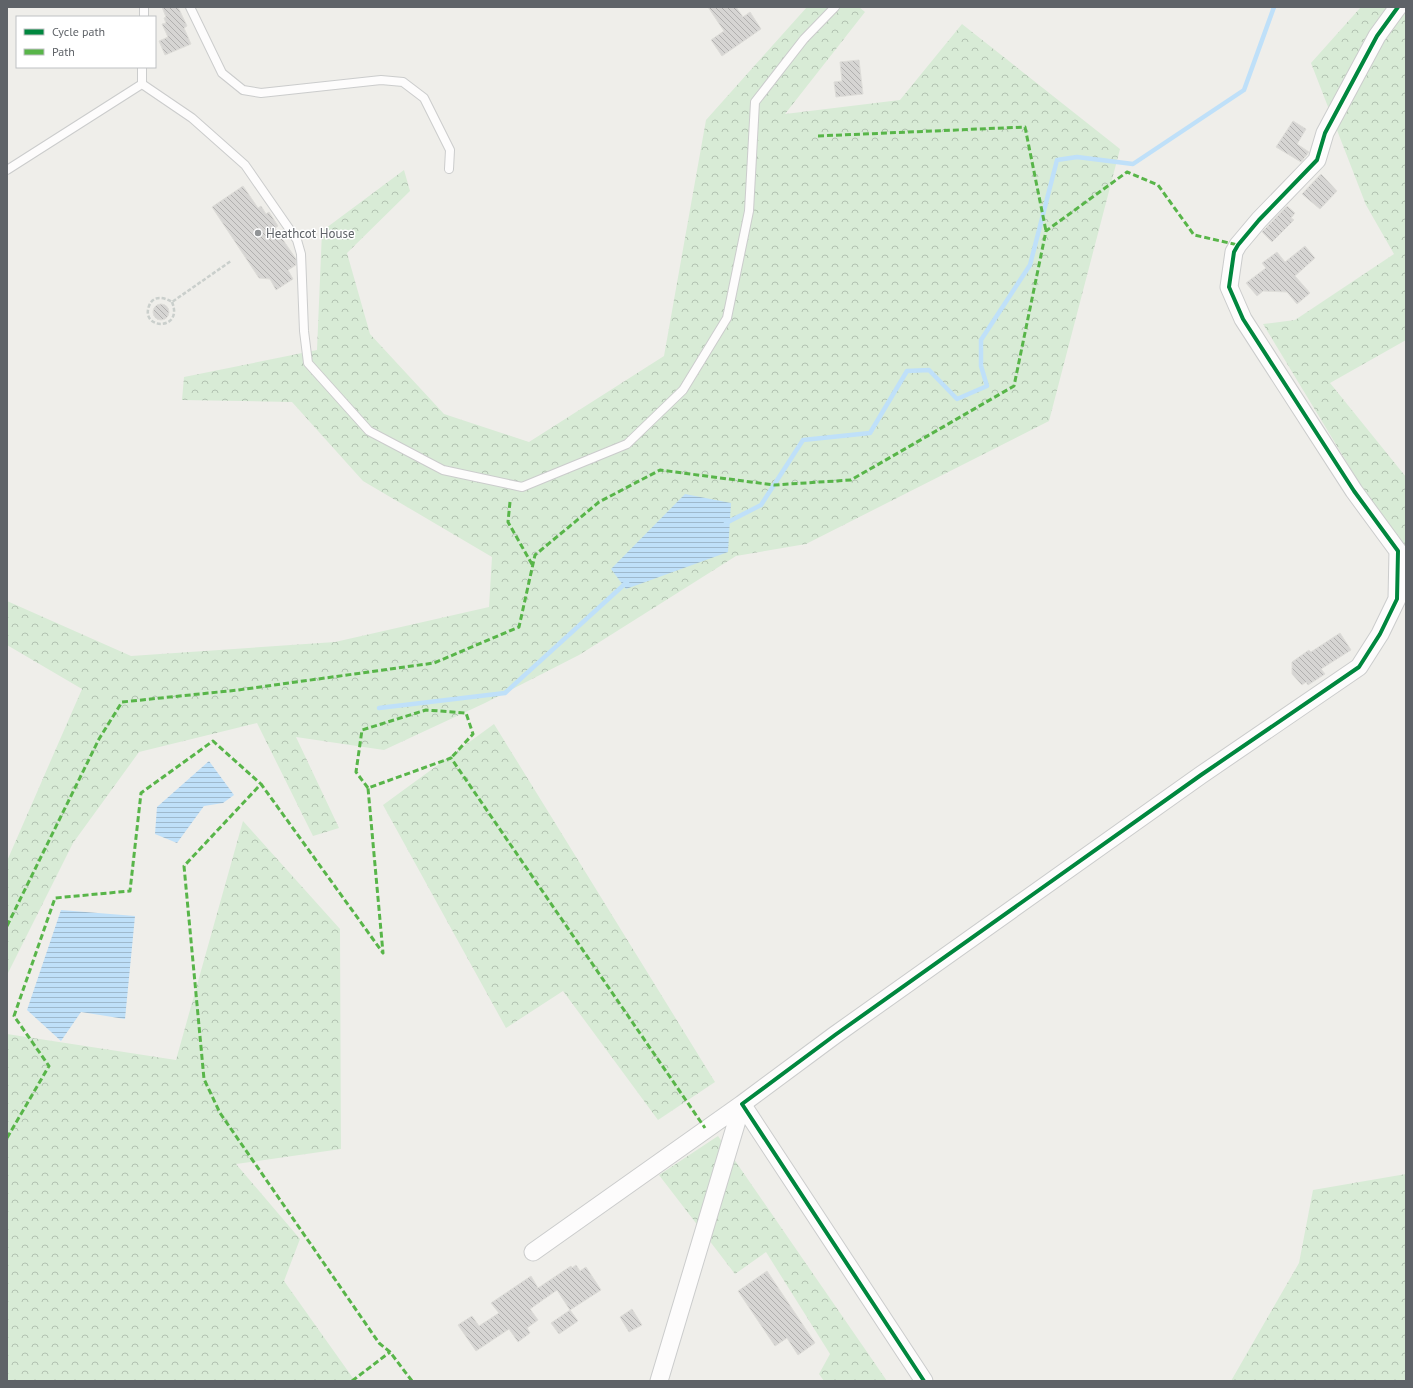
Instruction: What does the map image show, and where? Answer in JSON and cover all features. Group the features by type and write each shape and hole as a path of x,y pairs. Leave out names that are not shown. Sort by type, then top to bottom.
{"street":[{"path":"533,1252 742,1104 841,1030 1194,780 1359,667 1380,634 1397,599 1398,551 1354,491 1243,319 1229,287 1234,252 1238,245 1259,220 1318,160 1329,126 1378,36 1398,7"},
{"path":"659,1381 742,1104"},
{"path":"742,1104 924,1381"}],"lane":[{"path":"190,7 222,73 243,90 261,93 381,80 403,82 424,98 450,150 449,169"},
{"path":"142,84 192,118 245,165 297,240 301,254 304,331 308,363 370,431 444,470 522,487 627,444 683,390 727,318 749,211 755,102 804,39 835,7"},
{"path":"142,68 142,84"},
{"path":"7,170 142,84"},
{"path":"1398,551 1406,570"}],"path":[{"path":"172,302 231,261"},
{"path":"156,298 165,298 172,302 174,314 171,320 166,324 154,323 149,318 147,310 150,303 156,298"}],"green space":[{"path":"807,7 859,7 865,12 785,114 900,100 962,24 1120,149 1049,421 806,544 736,556 579,655 485,703 384,750 296,737 339,828 313,836 257,723 139,752 73,843 7,975 7,861 82,689 7,645 7,601 131,656 335,642 489,607 492,557 363,481 292,402 182,400 184,377 317,350 322,231 404,170 410,191 347,253 370,334 444,414 529,442 664,356 706,120"},
{"path":"1361,7 1406,7 1406,340 1330,383 1406,477 1406,560 1263,324 1295,320 1394,254 1366,205 1311,63"},
{"path":"494,724 715,1082 658,1120 563,991 506,1028 383,805"},
{"path":"243,821 340,929 341,1149 236,1164 300,1239 284,1281 355,1381 7,1381 7,1034 176,1060"},
{"path":"718,1136 887,1381 824,1381 819,1374 830,1354 766,1252 735,1274 659,1175"},
{"path":"1406,1174 1406,1381 1231,1381 1299,1263 1313,1190"}],"water":[{"path":"685,494 731,503 728,552 626,589 611,569"},
{"path":"209,761 234,795 223,803 204,806 177,843 155,834 157,807"},
{"path":"61,910 135,916 125,1019 81,1012 61,1041 27,1010"}],"building":[{"path":"162,7 178,7 187,26 184,28 191,44 165,55 159,41 168,37 162,24 166,23 164,18 166,17"},
{"path":"708,7 736,7 743,17 750,12 761,29 722,56 711,40 724,31"},
{"path":"859,60 863,94 836,97 834,82 842,81 840,62"},
{"path":"1293,121 1306,129 1297,144 1309,152 1301,162 1276,147"},
{"path":"1321,174 1337,191 1320,209 1302,194"},
{"name":"Heathcot House","path":"243,186 258,208 261,206 266,214 269,212 278,226 275,228 296,259 296,265 288,270 293,279 276,290 270,279 259,278 212,207"},
{"path":"1287,206 1295,213 1291,218 1294,220 1272,242 1262,232"},
{"path":"1305,246 1315,258 1295,276 1310,293 1297,304 1287,292 1263,291 1257,296 1246,283 1266,268 1262,263 1277,252 1285,262"},
{"path":"161,304 167,306 169,312 167,318 161,320 155,318 153,312 155,306"},
{"path":"1340,633 1351,650 1321,669 1325,674 1308,685 1306,682 1302,685 1292,674 1292,662 1309,650 1311,652"},
{"path":"576,1265 580,1271 586,1267 601,1290 570,1310 557,1290 530,1309 538,1320 527,1328 530,1333 518,1342 509,1329 476,1351 458,1325 472,1316 479,1326 499,1313 491,1303 531,1276 538,1288 571,1266 572,1268"},
{"path":"767,1271 815,1343 798,1355 787,1338 775,1346 738,1291"},
{"path":"632,1309 642,1325 629,1332 620,1317"},
{"path":"570,1310 578,1321 559,1334 551,1323"}],"waterway":[{"path":"726,523 761,505 803,440 870,433 907,371 929,370 957,399 987,386 981,366 981,340 1030,265 1057,160 1077,157 1133,164 1244,90 1274,7"},
{"path":"379,708 505,693 627,582"}],"marked path":[{"path":"818,136 1025,127 1046,231"},
{"path":"7,926 99,739 122,702 238,690 434,663 519,627 535,555 599,502 660,470 774,485 851,480 1014,386 1046,231 1127,172 1158,185 1194,235 1238,245"},
{"path":"510,502 508,522 533,566"},
{"path":"368,788 356,772 362,730 426,710 466,713 473,734 451,758"},
{"path":"7,1138 49,1066 14,1016 55,898 130,891 141,793 213,741 261,784"},
{"path":"412,1381 390,1352 379,1343 220,1113 204,1079 184,866 261,784 383,953 368,788 451,758 705,1128"},
{"path":"352,1381 390,1352"}],"cycle path":[{"path":"924,1381 742,1104 835,1035 1201,775 1359,667 1380,634 1397,599 1398,551 1354,491 1243,319 1229,287 1234,252 1238,245 1259,220 1317,160 1325,133 1377,36 1398,7"}],"place":[{"name":"Heathcot House","path":"258,233"}]}
